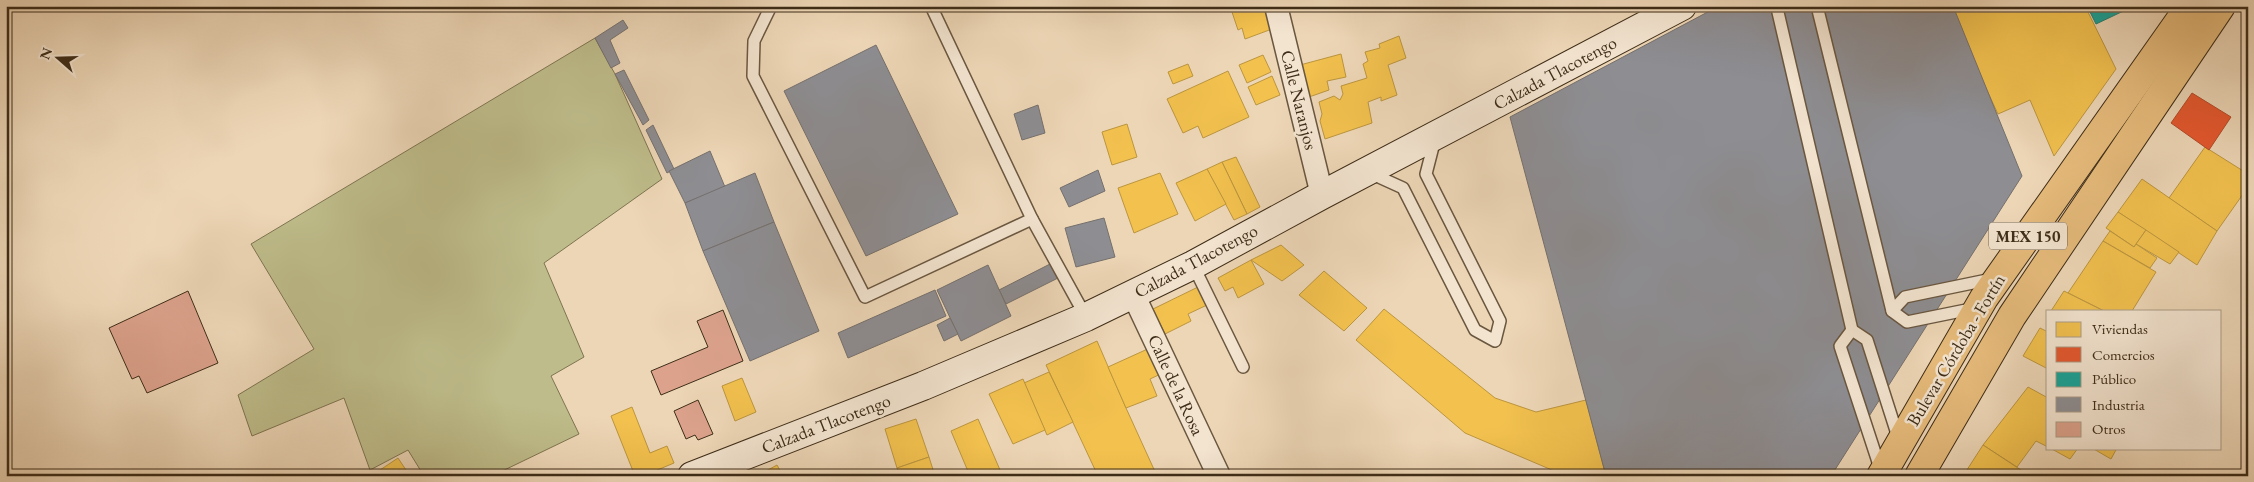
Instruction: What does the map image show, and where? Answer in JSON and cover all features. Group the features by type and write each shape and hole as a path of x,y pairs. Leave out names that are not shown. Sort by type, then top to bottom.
{"main road":[{"name":"Bulevar Córdoba - Fortín","path":"1893,466 1987,294 2190,6"},
{"name":"Bulevar Córdoba - Fortín","path":"1919,476 2012,316 2221,6"},
{"path":"1987,294 2012,316"}],"street":[{"name":"Calle Naranjos","path":"1276,6 1322,194"},
{"name":"Calzada Tlacotengo","path":"692,476 923,386 1086,317 1193,265 1322,194 1682,6"},
{"name":"Calle de la Rosa","path":"1133,294 1219,476"}],"lane":[{"path":"771,6 754,41 753,76 865,296 1032,219"},
{"path":"932,6 1032,219 1086,317"},
{"path":"1779,6 1777,8 1852,330 1866,340 1893,466"},
{"path":"1817,6 1892,310 1907,322 1987,294"},
{"path":"1366,171 1404,188 1475,330 1495,341 1500,321 1426,174 1436,135"},
{"path":"1193,265 1243,367"},
{"path":"1892,310 1904,297 1987,294"},
{"path":"1852,330 1840,346 1893,466"}],"shaded area":[{"path":"595,38 615,74 662,179 544,263 584,357 551,376 579,434 492,476 424,476 408,450 370,470 344,398 252,436 238,395 314,349 251,244"}],"building: Viviendas":[{"path":"1236,6 1267,6 1272,29 1245,39 1242,28 1238,30 1231,9"},
{"path":"1948,6 2085,6 2116,69 2054,156 2030,100 1998,114"},
{"path":"1399,36 1406,58 1388,65 1397,95 1381,101 1381,97 1368,102 1372,123 1325,139 1320,121 1322,114 1319,102 1334,96 1340,100 1343,94 1341,86 1367,78 1363,64 1368,61 1365,52 1380,48 1379,44"},
{"path":"1341,54 1346,77 1327,81 1329,90 1309,97 1300,65"},
{"path":"1263,55 1271,72 1247,83 1239,65"},
{"path":"1188,64 1193,76 1173,84 1168,72"},
{"path":"1228,71 1249,117 1203,138 1198,126 1183,133 1167,99"},
{"path":"1272,76 1280,95 1256,105 1248,87"},
{"path":"1127,124 1137,157 1112,165 1102,132"},
{"path":"2205,147 2248,174 2248,187 2217,231 2169,198"},
{"path":"1236,157 1260,207 1247,214 1222,162"},
{"path":"1222,162 1247,214 1234,220 1207,169"},
{"path":"1207,169 1226,204 1195,221 1176,183"},
{"path":"1160,173 1178,214 1134,233 1118,188"},
{"path":"2142,179 2217,231 2197,265 2118,212"},
{"path":"2118,212 2146,230 2134,247 2106,228"},
{"path":"2146,230 2179,252 2170,264 2136,244"},
{"path":"2110,231 2134,247 2136,244 2157,258 2150,268 2103,241"},
{"path":"2103,241 2156,272 2133,310 2102,310 2068,293"},
{"path":"1281,245 1304,265 1282,281 1251,260"},
{"path":"1251,260 1264,284 1238,298 1233,287 1225,291 1218,278"},
{"path":"1324,271 1367,308 1344,331 1299,295"},
{"path":"1198,287 1207,305 1188,314 1191,321 1165,334 1153,309"},
{"path":"2064,291 2102,310 2052,310"},
{"path":"1384,309 1495,398 1536,412 1586,400 1606,476 1566,476 1465,433 1356,340"},
{"path":"2040,328 2046,331 2046,368 2023,356"},
{"path":"1097,341 1157,476 1098,476 1046,365"},
{"path":"1152,347 1165,372 1150,379 1157,396 1126,408 1108,367"},
{"path":"1049,372 1073,422 1047,435 1024,383"},
{"path":"742,378 756,412 735,421 722,386"},
{"path":"1023,379 1045,430 1013,444 989,394"},
{"path":"2028,387 2046,397 2046,446 2036,441 2017,467 1983,445"},
{"path":"632,407 650,453 667,446 674,463 643,476 635,476 611,416"},
{"path":"916,419 929,457 897,468 885,429"},
{"path":"978,419 1000,470 986,476 970,476 951,431"},
{"path":"1983,445 2024,472 2022,476 1963,476"},
{"path":"2054,450 2077,450 2070,459"},
{"path":"2095,450 2116,450 2111,459"},
{"path":"929,457 935,476 900,476 897,468"},
{"path":"398,458 410,476 371,476"},
{"path":"777,465 783,476 757,476"}],"building: Comercios":[{"path":"2192,93 2231,117 2209,150 2171,123"}],"building: Público":[{"path":"2087,6 2134,6 2096,24"}],"building: Industria":[{"path":"1719,6 1953,6 2022,176 1831,476 1606,476 1510,117"},
{"path":"623,20 628,28 610,40 620,63 611,68 595,38"},
{"path":"876,45 958,214 866,256 784,91"},
{"path":"624,70 649,120 643,125 615,74"},
{"path":"1038,105 1045,133 1022,140 1014,114"},
{"path":"653,125 674,169 667,173 646,130"},
{"path":"710,151 725,187 685,203 669,171"},
{"path":"1098,170 1105,191 1069,207 1060,188"},
{"path":"755,173 774,222 703,251 685,203"},
{"path":"1104,218 1115,257 1076,267 1065,228"},
{"path":"774,222 819,331 750,361 703,251"},
{"path":"1052,263 1060,277 1006,304 999,290"},
{"path":"988,265 1011,316 961,341 937,290"},
{"path":"935,290 946,316 848,358 838,333"},
{"path":"950,318 958,334 944,341 937,325"}],"building: Otros":[{"path":"188,291 218,363 147,393 139,376 132,379 109,328"},
{"path":"723,310 743,361 661,395 651,371 708,347 697,321"},
{"path":"698,400 713,434 698,440 695,435 686,439 674,411"}]}
